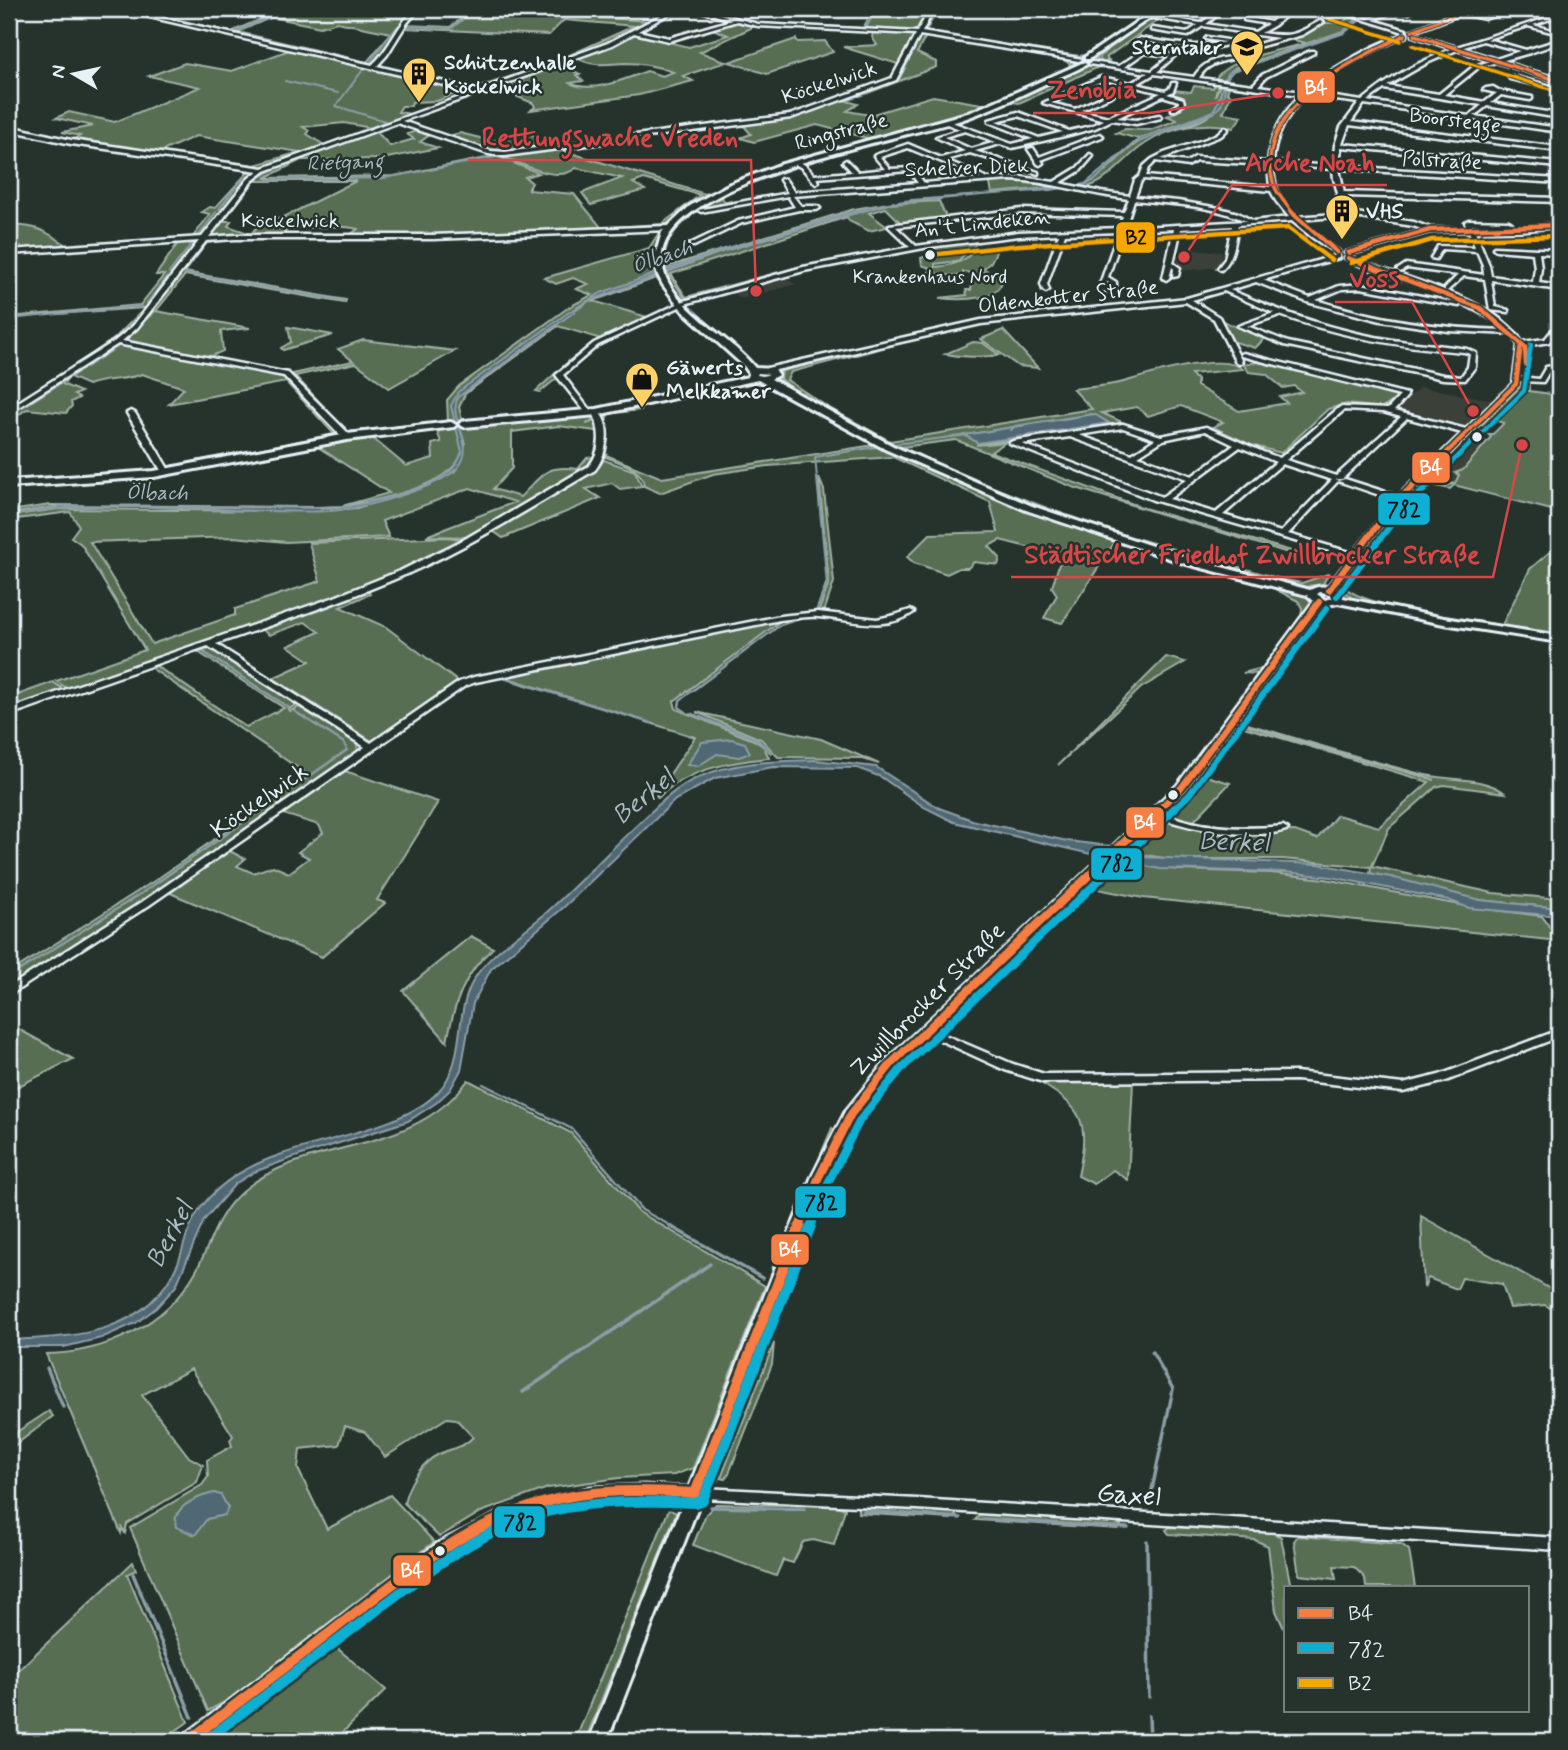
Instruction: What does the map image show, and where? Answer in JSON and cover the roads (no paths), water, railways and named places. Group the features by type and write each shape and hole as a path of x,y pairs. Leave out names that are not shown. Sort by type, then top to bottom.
{"main road":[{"name":"Ringstraße","path":"668,228 685,211 718,191 797,163 946,122 1012,99 1084,62 1160,9"},
{"path":"668,228 659,247 661,272 682,303 738,356 798,397 852,428 950,476 1091,530 1315,597 1559,639"},
{"path":"464,424 593,412 763,374"},
{"path":"9,484 166,472 347,437 451,425"},
{"path":"1315,597 1329,590 1338,595 1338,600"},
{"name":"Zwillbrocker Straße","path":"598,1741 832,1148 863,1098 926,1030 1195,772 1315,597"}],"street":[{"path":"117,9 479,91"},
{"path":"159,18 173,9"},
{"path":"373,67 397,36 404,21 417,9"},
{"name":"Köckelwick","path":"9,411 117,342 144,318 250,180 263,170 635,32 676,9"},
{"name":"Köckelwick","path":"695,9 761,25 917,33 1084,62 1364,104 1556,129"},
{"name":"Köckelwick","path":"395,121 499,155 791,116 894,79 932,9"},
{"path":"1174,44 1223,9"},
{"path":"1154,41 1204,49 1232,42 1260,34 1288,11 1279,9"},
{"path":"1333,9 1559,81"},
{"path":"1448,9 1485,18 1497,12"},
{"path":"1413,33 1468,9"},
{"path":"1473,9 1497,12 1509,10"},
{"path":"1195,12 1215,15"},
{"path":"1363,19 1393,12"},
{"path":"1246,19 1251,15"},
{"path":"1353,214 1353,210 1340,194 1336,169 1338,145 1347,123 1364,104 1413,66 1455,48 1559,15"},
{"path":"1149,16 1286,38"},
{"path":"1236,18 1273,24"},
{"name":"Köckelwick","path":"635,32 669,40 736,20"},
{"path":"1243,50 1286,38 1322,22"},
{"path":"1529,25 1559,33"},
{"path":"1153,29 1188,35"},
{"path":"1405,33 1349,62 1304,95 1280,125 1273,165 1273,189 1291,217 1337,255 1348,255 1430,230 1509,223"},
{"path":"1207,38 1232,42"},
{"path":"1483,39 1528,52"},
{"path":"1440,96 1468,72 1559,41"},
{"path":"1077,110 1155,72 1174,55 1143,51 1121,67"},
{"path":"1254,87 1264,76 1312,52"},
{"path":"1196,78 1199,72 1212,62 1230,58"},
{"path":"1159,117 1136,122 1046,103 1103,78 1181,100 1182,103 1174,109"},
{"path":"1512,78 1559,89"},
{"path":"946,122 1012,146 1069,133 1110,118 1171,90 1174,84"},
{"path":"1384,87 1559,115 1556,129"},
{"path":"1469,118 1498,92 1530,98"},
{"path":"1037,139 991,121 1018,114 1069,133"},
{"name":"Boorstegge","path":"1347,123 1559,149"},
{"path":"9,128 59,140 263,170"},
{"path":"1143,177 1144,170 1164,154 1218,137 1225,129"},
{"path":"964,130 939,137 1035,176 1039,159"},
{"path":"1039,159 1100,136"},
{"path":"941,159 998,143"},
{"path":"1338,145 1559,164"},
{"path":"889,170 877,156 908,146 987,179"},
{"path":"1031,149 1039,159"},
{"path":"1055,184 1073,174 1090,156"},
{"name":"Polstraße","path":"1158,160 1188,164 1195,159 1559,181"},
{"path":"846,162 856,173"},
{"path":"797,163 812,177 822,192"},
{"path":"812,177 911,169 921,183"},
{"name":"Schelver Diek","path":"701,210 791,195 1035,176 1068,188 1196,207 1240,216 1251,222"},
{"path":"1105,278 1138,180 1143,177 1273,189"},
{"path":"783,180 799,208"},
{"path":"758,189 764,198"},
{"path":"1340,194 1559,200"},
{"path":"692,245 740,222 799,208 817,208"},
{"path":"915,248 891,226 1022,211 1127,214"},
{"name":"An't Lindeken","path":"682,303 796,271 915,248 1000,236 1353,214 1430,230"},
{"path":"1221,268 1228,259 1236,223"},
{"path":"1470,225 1559,225"},
{"path":"1470,225 1488,278 1492,309 1506,311"},
{"path":"1166,278 1178,227"},
{"name":"Köckelwick","path":"9,252 206,239 433,237 668,228"},
{"path":"1046,290 1044,284 1063,232"},
{"path":"1434,258 1440,247 1480,249"},
{"path":"1496,248 1558,252"},
{"path":"1536,251 1536,284"},
{"name":"Oldenkotter Straße","path":"763,374 981,322 1187,300 1337,255"},
{"path":"1329,590 1399,499 1519,378 1527,360 1525,347 1492,315 1465,300 1382,274 1348,255"},
{"path":"1170,264 1177,268 1175,276"},
{"path":"1400,270 1406,266 1559,288"},
{"path":"1424,281 1437,270"},
{"path":"1447,289 1463,274"},
{"path":"1257,280 1308,301 1410,322 1512,332"},
{"path":"1308,301 1341,287 1361,286 1457,305"},
{"path":"1226,290 1301,323 1399,345 1473,353 1471,371 1463,379 1457,379 1297,346 1253,333 1241,326 1277,314"},
{"path":"1187,300 1217,318 1241,358 1405,395 1389,412"},
{"path":"9,712 396,576 502,522 595,464 603,442 593,412 559,377 561,370 603,340 682,303"},
{"path":"1521,344 1546,341 1559,325"},
{"path":"117,342 290,375 347,437"},
{"path":"1519,378 1541,381 1548,368 1559,367"},
{"path":"1217,516 1342,408 1389,412 1468,432"},
{"path":"131,413 166,472"},
{"path":"1283,535 1337,479 1406,416"},
{"path":"451,425 464,424"},
{"path":"1161,438 1123,426 1013,443 1178,505 1354,556"},
{"path":"1132,457 1161,438 1206,429 1281,461 1399,499"},
{"path":"1070,434 1191,478"},
{"path":"1163,500 1240,444"},
{"name":"Köckelwick","path":"9,991 157,896 461,684 780,618 808,614 875,623 888,622 910,612"},
{"path":"209,643 371,747"},
{"path":"1154,813 1221,832 1248,834 1283,829"},
{"path":"926,1030 1009,1067 1043,1078 1296,1076 1403,1088 1442,1078 1559,1033"},
{"name":"Gaxel","path":"188,1741 419,1564 473,1529 522,1508 591,1492 633,1489 1559,1544"}],"water":[{"path":"1374,9 1344,33 1233,71 1228,77 1221,105 1214,113 1133,144 1139,139 1212,112 1230,71 1342,32"},
{"path":"1133,144 1095,180 1085,185 1073,186 1085,184"},
{"path":"1073,186 1051,190 982,195"},
{"path":"982,195 888,204 727,250 589,301 458,397 456,414 464,446 461,463 440,480 405,494 339,510 104,507 9,516 62,506 337,508 413,490 441,477 453,468 459,459 462,452 451,406 458,392 569,312 601,293 726,249 873,206 911,200"},
{"path":"1094,414 1109,423 978,443 965,435"},
{"path":"731,739 745,743 750,753 739,757 717,754 698,766 687,765 702,742"},
{"path":"816,760 876,767 939,808 975,821 1067,841 1110,846 1141,857 1318,864 1391,877 1480,900 1559,908 1559,916 1469,908 1448,900 1331,877 1284,872 1160,869 954,822 924,807 881,777 857,768 773,767 715,778 675,800 564,907 491,969 473,1003 461,1070 450,1090 436,1103 408,1121 289,1159 254,1172 235,1184 204,1220 176,1286 156,1308 136,1323 101,1338 64,1347 9,1347 9,1340 83,1333 128,1318 148,1305 165,1287 178,1263 197,1213 227,1181 267,1160 399,1117 421,1106 438,1092 453,1067 463,1009 473,981 480,971 497,952 538,920 673,792 699,777 727,768 757,763"},
{"path":"214,1493 221,1495 228,1508 225,1515 207,1519 195,1535 176,1527 178,1513 182,1508 194,1500"}],"waterway":[{"path":"278,12 286,9"},
{"path":"407,26 452,28 476,9"},
{"path":"702,9 720,14"},
{"name":"Rietgang","path":"876,9 866,28 912,32"},
{"path":"925,13 928,9"},
{"path":"1148,14 1156,9"},
{"path":"275,14 234,33 368,64"},
{"path":"923,32 932,14"},
{"path":"738,19 759,24 812,26"},
{"path":"1101,61 1099,55 1149,19"},
{"path":"389,37 398,26"},
{"path":"818,26 859,28"},
{"name":"Rietgang","path":"913,51 921,36"},
{"path":"371,61 387,39"},
{"name":"Rietgang","path":"884,86 899,80 912,54"},
{"path":"1079,57 1090,55"},
{"path":"338,103 365,67"},
{"path":"285,81 338,93"},
{"name":"Rietgang","path":"856,95 879,88"},
{"name":"Rietgang","path":"806,113 849,98"},
{"path":"336,106 385,121 373,127"},
{"name":"Rietgang","path":"765,121 790,118"},
{"path":"256,179 282,165 371,132"},
{"name":"Rietgang","path":"504,156 560,149"},
{"name":"Rietgang","path":"430,170 495,157"},
{"name":"Rietgang","path":"268,180 384,178 423,171"},
{"path":"219,209 240,182 246,179"},
{"path":"197,238 216,212"},
{"path":"422,239 430,239"},
{"path":"205,243 215,240"},
{"path":"160,244 183,242"},
{"path":"169,273 193,242"},
{"path":"120,247 152,244"},
{"path":"190,264 204,246"},
{"path":"9,254 115,247"},
{"path":"184,273 343,301"},
{"path":"147,303 167,277"},
{"path":"9,319 141,306"},
{"path":"72,376 119,346"},
{"path":"23,407 61,383"},
{"path":"9,416 18,410"},
{"path":"1011,430 1015,426 1092,414"},
{"path":"895,444 968,435"},
{"path":"817,478 815,457 876,447"},
{"path":"816,612 827,582 817,476"},
{"path":"686,712 679,707 680,700 780,625 812,615"},
{"path":"202,651 288,707"},
{"path":"500,677 651,723"},
{"path":"9,977 142,893 347,750 344,743 294,711"},
{"path":"692,714 757,739 771,753"},
{"path":"483,1084 572,1129 642,1210 673,1227"},
{"path":"670,1226 762,1278"},
{"path":"523,1392 710,1264"},
{"path":"717,1481 788,1299"},
{"path":"1149,1504 1173,1389 1152,1352"},
{"path":"47,1368 63,1407"},
{"path":"711,1507 804,1509"},
{"path":"864,1511 960,1518"},
{"path":"983,1519 1128,1528"},
{"path":"1147,1541 1149,1697"},
{"path":"133,1574 192,1717"},
{"path":"1149,1716 1150,1741"}],"place":[{"name":"Sterntaler","path":"1247,77"},
{"name":"Zenobia","path":"1278,93"},
{"name":"Schützenhalle Köckelwick","path":"419,104"},
{"name":"VHS","path":"1342,241"},
{"name":"Krankenhaus Nord","path":"930,255"},
{"name":"Arche Noah","path":"1184,257"},
{"name":"Rettungswache Vreden","path":"756,291"},
{"name":"Gäwerts Melkkamer","path":"642,409"},
{"name":"Voss","path":"1473,411"},
{"name":"Städtischer Friedhof Zwillbrocker Straße","path":"1522,445"}],"water label":[{"name":"Ölbach","path":"662,256"},
{"name":"Ölbach","path":"157,492"},
{"name":"Berkel","path":"643,796"},
{"name":"Berkel","path":"1234,841"},
{"name":"Berkel","path":"169,1234"}]}
